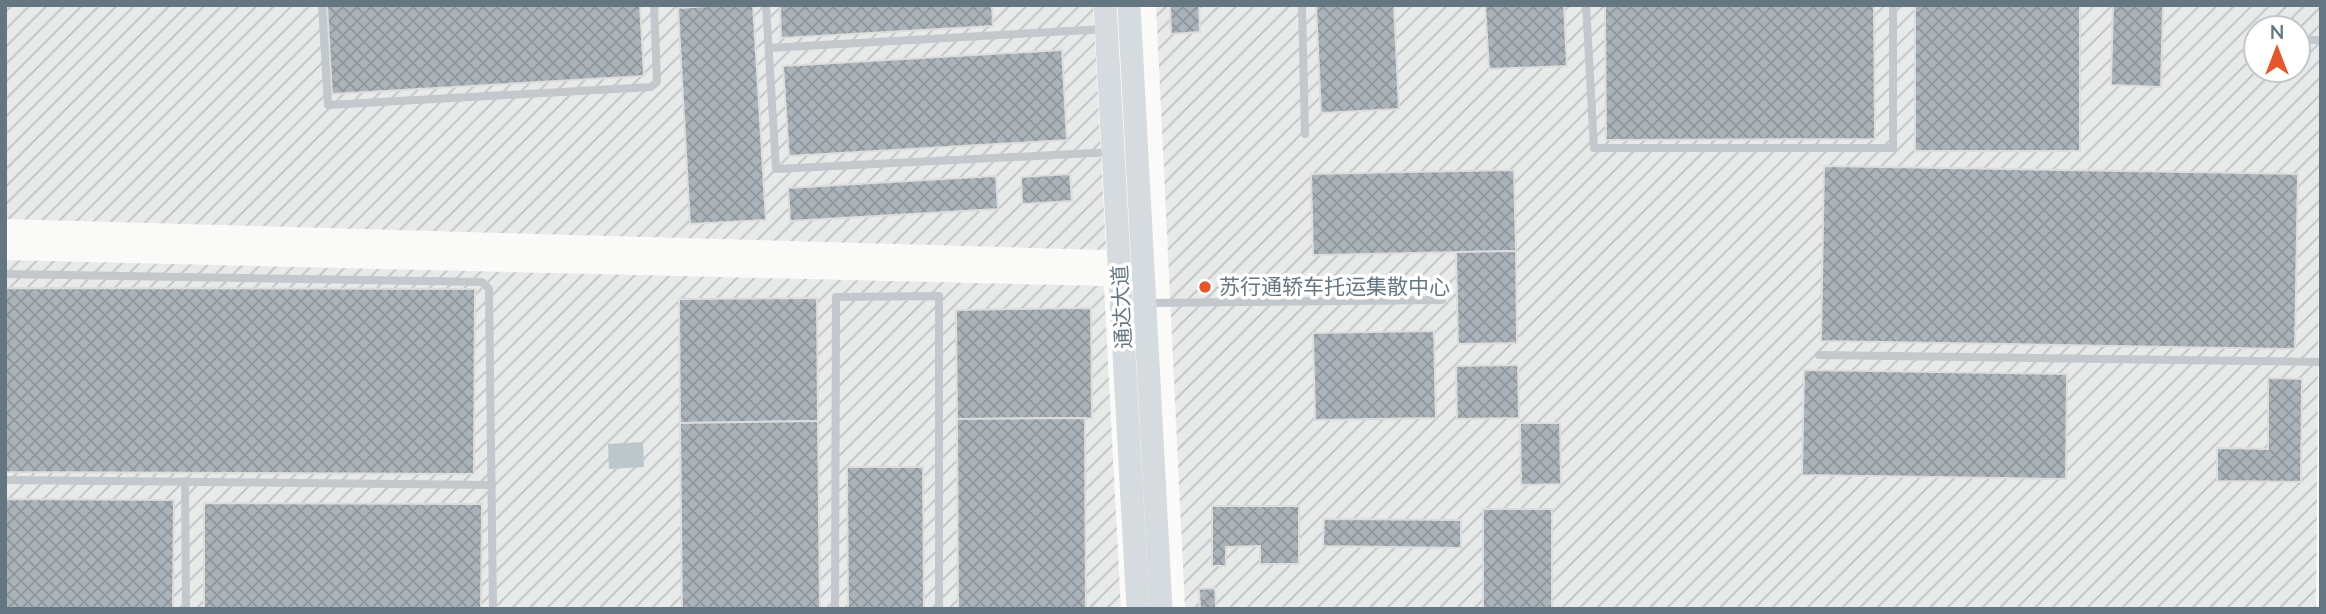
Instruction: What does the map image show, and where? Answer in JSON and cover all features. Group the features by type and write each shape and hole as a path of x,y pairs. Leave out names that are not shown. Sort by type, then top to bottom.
{"main road":[{"name":"通达大道","path":"1105,5 1113,152 1133,303 1161,609"},
{"name":"通达大道","path":"1129,16 1136,150 1133,303 1138,609"}],"lane":[{"path":"322,5 328,105 651,87 657,82 658,68 654,5"},
{"path":"766,5 776,169 1136,150"},
{"path":"1303,5 1305,134"},
{"path":"1586,5 1594,148 1893,148 1893,5"},
{"path":"769,48 1106,29 1129,16"},
{"path":"5,274 482,282 489,289 493,609"},
{"path":"835,609 836,297 939,296 939,609"},
{"path":"1133,303 1441,300"},
{"path":"1819,355 2321,362"},
{"path":"5,480 492,485"},
{"path":"185,481 186,609"}],"shaded area":[{"path":"5,5 1093,5 1106,250 5,219"},
{"path":"1156,5 2319,5 2316,609 1185,609"},
{"path":"5,260 1104,286 1121,609 5,609"},
{"path":"643,442 644,467 609,469 608,444"}],"building":[{"path":"327,5 640,5 644,76 332,94"},
{"path":"753,5 766,220 690,224 678,8"},
{"path":"780,5 992,5 993,26 781,38"},
{"path":"1170,5 1199,5 1200,32 1171,34"},
{"path":"1316,5 1394,5 1399,109 1321,113"},
{"path":"1485,5 1564,5 1567,66 1489,69"},
{"path":"1605,5 1874,5 1875,139 1606,140"},
{"path":"1915,5 2080,5 2080,151 1915,151"},
{"path":"2113,5 2163,5 2161,87 2111,85"},
{"path":"1062,50 1067,140 789,156 783,66"},
{"path":"1824,166 2298,174 2295,349 1821,341"},
{"path":"1514,170 1516,251 1313,255 1311,174"},
{"path":"1070,174 1072,201 1022,204 1021,177"},
{"path":"996,176 998,209 790,221 788,188"},
{"path":"1516,251 1517,343 1458,344 1456,252"},
{"path":"5,288 475,289 474,474 5,472"},
{"path":"817,298 818,421 680,423 679,299"},
{"path":"1091,308 1092,418 957,419 956,310"},
{"path":"1434,331 1436,418 1315,420 1313,333"},
{"path":"1518,365 1519,418 1457,419 1456,366"},
{"path":"1804,370 2067,374 2066,479 1802,475"},
{"path":"2268,378 2302,379 2301,482 2217,481 2217,448 2268,449"},
{"path":"1085,418 1086,609 958,609 957,419"},
{"path":"818,421 820,609 682,609 680,423"},
{"path":"1520,423 1560,423 1561,484 1521,485"},
{"path":"847,467 923,467 924,609 848,609"},
{"path":"5,499 174,500 173,609 5,609"},
{"path":"204,503 482,504 481,609 204,609"},
{"path":"1212,506 1299,506 1299,564 1260,564 1260,546 1226,547 1226,566 1212,566"},
{"path":"1483,509 1552,509 1552,609 1483,609"},
{"path":"1324,519 1461,520 1461,548 1323,546"},
{"path":"1215,588 1216,609 1200,609 1199,589"}],"place":[{"name":"苏行通轿车托运集散中心","path":"1205,287"}]}
